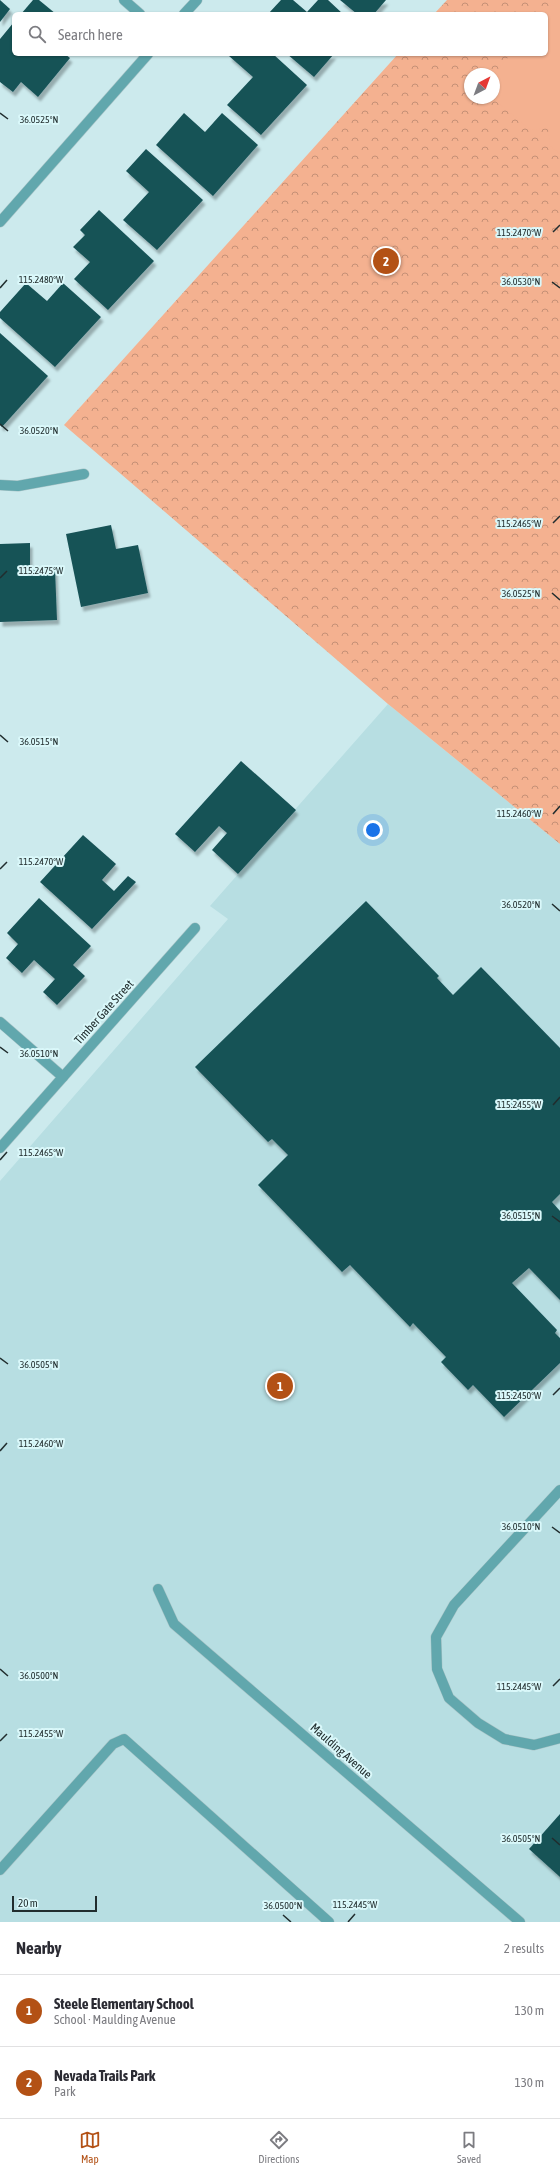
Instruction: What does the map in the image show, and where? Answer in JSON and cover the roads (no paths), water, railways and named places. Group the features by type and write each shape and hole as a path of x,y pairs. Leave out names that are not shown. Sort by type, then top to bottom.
{"street":[{"path":"124,0 138,12"},
{"path":"186,12 197,0"},
{"path":"0,222 146,56"},
{"path":"0,485 18,486 84,474"},
{"name":"Timber Gate Street","path":"0,1148 195,928"},
{"path":"0,1022 63,1077"},
{"path":"560,1490 454,1605 436,1637 437,1669 449,1698 478,1723 504,1739 534,1745 560,1738"},
{"name":"Maulding Avenue","path":"158,1589 174,1624 520,1922"},
{"path":"0,1870 113,1744 124,1739 329,1922"}],"place":[{"name":"Nevada Trails Park","path":"386,261"},
{"name":"Steele Elementary School","path":"280,1386"}]}
